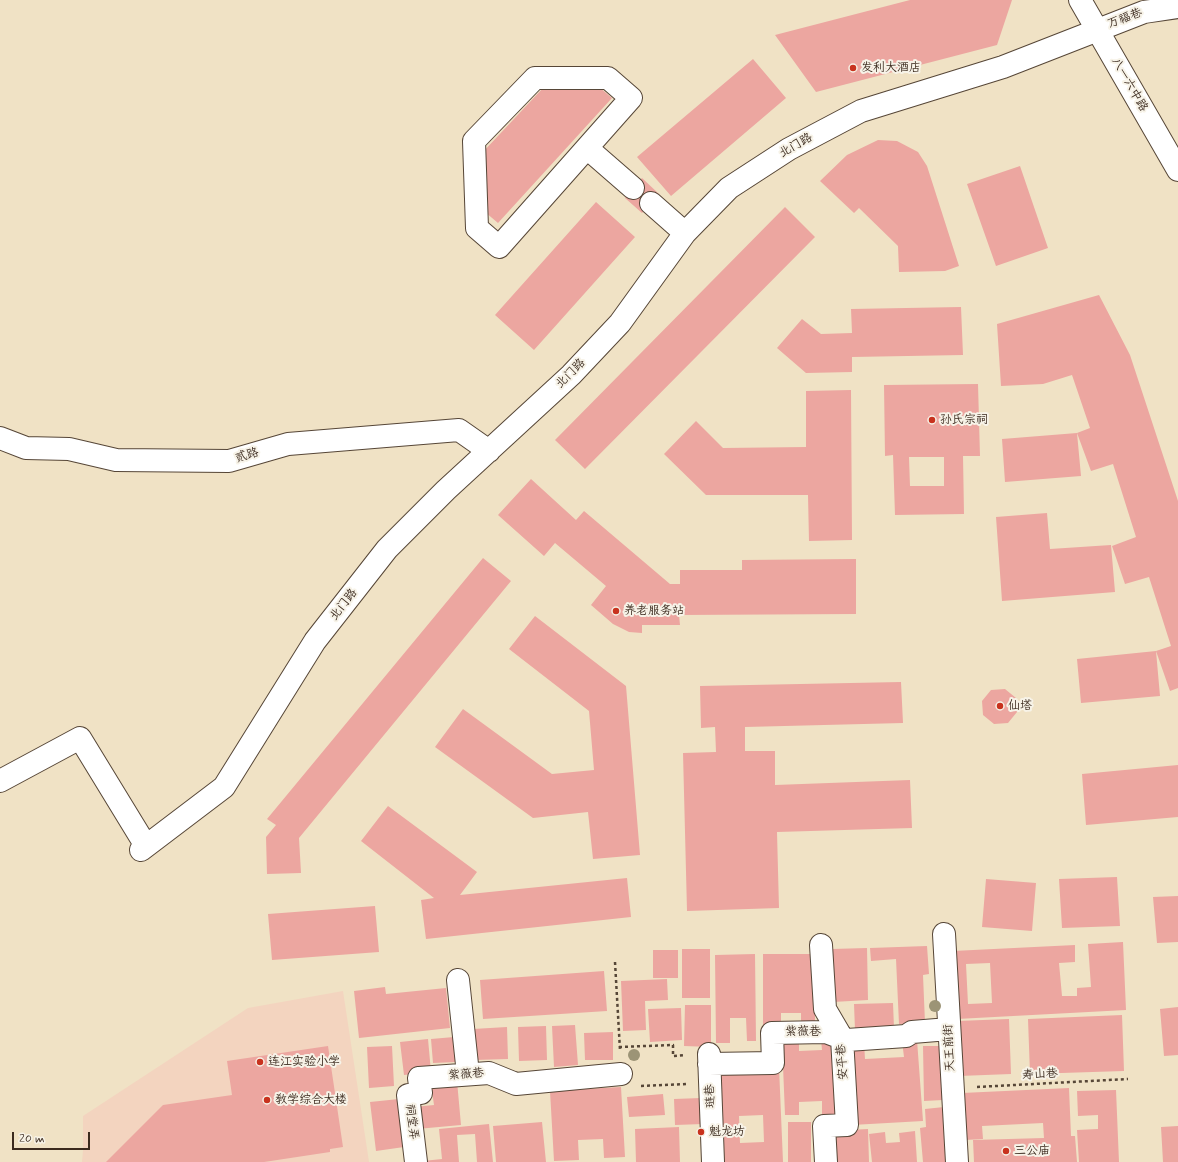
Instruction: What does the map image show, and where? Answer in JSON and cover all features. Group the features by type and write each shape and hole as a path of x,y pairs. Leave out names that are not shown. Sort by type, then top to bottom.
{"street":[{"name":"八一六中路","path":"1080,0 1178,170"},
{"name":"万福巷","path":"1097,30 1144,12 1178,7"},
{"name":"北门路","path":"0,781 80,738 143,848 224,787 315,641 387,549 446,490 571,375 620,323 685,233 729,188 789,149 861,111 1003,67 1097,30"},
{"path":"535,78 608,78 631,98 587,148 500,247 477,228 474,141 535,78"},
{"path":"587,148 633,188"},
{"path":"651,203 685,233"},
{"name":"贰路","path":"0,438 26,448 68,449 116,460 229,461 288,444 459,430 489,451"},
{"name":"天王前街","path":"944,934 957,1162"},
{"name":"安平巷","path":"821,944 825,1009 842,1038 847,1125 824,1126 826,1162"},
{"path":"458,980 468,1074"},
{"name":"紫薇巷","path":"710,1067 773,1063 772,1032 826,1032 847,1040 906,1036 912,1032 949,1029"},
{"name":"琏巷","path":"710,1067 713,1162"},
{"name":"紫薇巷","path":"421,1093 419,1078 489,1073 516,1084 621,1074"},
{"name":"祠堂弄","path":"416,1162 408,1095 421,1093"}],"path":[{"path":"615,962 622,1087 710,1067"},
{"path":"620,1048 673,1045 673,1056 710,1067"},
{"name":"寿山巷","path":"953,1088 1128,1079"}],"shaded area":[{"name":"连江实验小学","path":"343,991 369,1162 82,1162 83,1116 248,1008"}],"building":[{"name":"发利大酒店","path":"910,0 1012,0 997,45 816,92 775,35"},
{"path":"753,59 786,98 671,196 637,157"},
{"path":"544,87 599,87 612,98 498,223 485,212 482,153"},
{"path":"878,140 897,141 918,152 927,166 959,266 945,271 899,272 898,246 859,208 854,213 820,181 847,155"},
{"path":"1020,166 1048,248 996,266 967,184"},
{"path":"642,178 659,194 642,213 625,198"},
{"path":"596,202 635,237 534,350 495,315"},
{"path":"785,207 815,237 585,469 555,440"},
{"path":"1099,295 1130,355 1178,501 1178,688 1170,691 1156,651 1171,646 1149,577 1125,584 1112,546 1136,537 1113,464 1091,471 1077,433 1090,428 1072,375 1043,384 1001,386 997,324"},
{"path":"961,307 963,355 852,357 852,372 806,373 777,348 802,319 821,334 852,333 851,309"},
{"name":"孙氏宗祠","path":"978,384 980,456 963,456 964,514 895,515 893,455 885,456 884,385","holes":["909,457 944,457 944,486 910,486"]},
{"path":"851,390 852,540 809,541 808,495 706,495 664,454 696,421 723,448 806,447 806,391"},
{"path":"1077,433 1081,476 1005,482 1002,439"},
{"path":"531,479 576,520 584,511 670,584 680,584 680,570 742,570 742,560 856,559 856,614 679,615 680,625 642,625 642,633 629,632 613,624 591,605 606,586 555,543 544,556 498,515"},
{"path":"1047,513 1050,549 1111,545 1115,592 1002,601 996,517"},
{"path":"483,558 511,581 299,838 301,873 267,874 266,837 276,825 267,819"},
{"path":"535,616 626,686 640,855 593,859 588,812 533,818 435,747 463,709 552,774 594,770 589,711 509,649"},
{"path":"1156,651 1160,696 1081,703 1077,659"},
{"path":"901,682 903,723 745,727 745,751 775,751 775,785 910,780 912,828 777,832 779,908 687,911 683,753 716,752 715,727 701,728 700,686"},
{"name":"仙塔","path":"1005,689 1016,698 1017,712 1008,723 994,724 983,715 982,701 991,690"},
{"path":"1178,765 1178,817 1086,825 1082,774"},
{"path":"388,806 477,872 460,895 627,878 631,917 426,939 421,900 434,898 361,841"},
{"path":"1117,877 1120,926 1062,928 1059,879"},
{"path":"986,879 1036,883 1032,931 982,927"},
{"path":"1178,896 1178,942 1157,943 1153,897"},
{"path":"375,906 379,952 272,960 268,914"},
{"path":"1123,942 1126,1010 957,1019 953,951 1075,945 1075,962 1059,963 1062,996 1077,996 1077,988 1091,987 1088,944","holes":["990,963 992,1003 968,1004 966,964"]},
{"path":"927,946 929,974 923,975 925,1023 899,1024 896,959 871,961 870,948"},
{"path":"867,948 868,1000 833,1002 832,949"},
{"path":"682,949 710,949 710,998 682,998"},
{"path":"653,950 678,950 678,978 653,978"},
{"path":"755,954 756,1041 747,1041 746,1018 730,1018 730,1043 716,1043 715,955"},
{"path":"763,954 815,954 815,1027 801,1027 801,1013 781,1013 781,1026 763,1026"},
{"path":"604,971 607,1011 483,1019 480,980"},
{"path":"667,979 668,1000 645,1001 646,1030 623,1031 621,981"},
{"path":"385,987 386,994 446,988 450,1028 359,1038 354,991"},
{"path":"893,1003 894,1028 855,1030 854,1004"},
{"path":"685,1005 711,1005 711,1047 684,1046"},
{"path":"1178,1007 1178,1055 1164,1056 1160,1009"},
{"path":"681,1008 682,1040 650,1042 648,1009"},
{"path":"1122,1015 1124,1071 1030,1074 1028,1019"},
{"path":"1009,1019 1011,1074 959,1076 957,1021"},
{"path":"575,1025 578,1065 554,1067 552,1026"},
{"path":"546,1026 547,1060 519,1061 518,1027"},
{"path":"507,1027 508,1059 475,1060 473,1029"},
{"path":"613,1032 613,1060 585,1060 584,1033"},
{"path":"454,1037 456,1062 433,1063 431,1039"},
{"path":"428,1039 431,1072 404,1075 400,1042"},
{"path":"821,1039 835,1039 838,1117 822,1118 822,1101 799,1102 799,1115 785,1115 782,1041 799,1040 799,1051 822,1050"},
{"path":"917,1040 923,1121 852,1125 847,1044 864,1043 865,1059 904,1057 902,1041"},
{"name":"教学综合大楼","path":"328,1046 343,1147 330,1149 330,1152 264,1162 106,1162 163,1105 232,1095 227,1061"},
{"path":"392,1046 394,1086 369,1088 367,1047"},
{"path":"923,1046 941,1046 943,1100 924,1101"},
{"path":"779,1067 783,1162 721,1162 718,1069","holes":["763,1115 764,1142 740,1143 739,1116"]},
{"path":"457,1081 461,1125 417,1129 414,1107 434,1105 431,1084"},
{"path":"621,1087 625,1157 604,1158 603,1139 578,1140 579,1160 554,1161 550,1091"},
{"path":"1069,1088 1071,1136 1075,1136 1077,1162 974,1162 973,1140 1044,1138 1043,1123 982,1126 983,1139 965,1140 962,1093"},
{"path":"1116,1090 1119,1162 1079,1162 1077,1130 1098,1129 1098,1115 1078,1116 1077,1091"},
{"path":"663,1094 665,1115 629,1117 627,1097"},
{"path":"701,1098 703,1124 675,1125 674,1099"},
{"path":"399,1099 404,1147 376,1151 370,1102"},
{"path":"944,1107 948,1162 923,1162 920,1128 926,1127 925,1109"},
{"path":"542,1122 546,1162 496,1162 493,1126"},
{"path":"788,1122 811,1122 811,1162 788,1162"},
{"path":"489,1124 493,1162 477,1162 475,1134 457,1135 459,1162 423,1162 442,1159 439,1129"},
{"path":"1178,1126 1178,1162 1163,1162 1161,1127"},
{"path":"679,1127 680,1162 636,1162 635,1129"},
{"path":"868,1129 869,1162 831,1162 830,1131"},
{"path":"915,1131 917,1162 872,1162 869,1134 885,1132 886,1143 900,1142 899,1133"}],"place":[{"name":"发利大酒店","path":"853,68"},
{"name":"孙氏宗祠","path":"932,420"},
{"name":"养老服务站","path":"616,611"},
{"name":"仙塔","path":"1000,706"},
{"name":"连江实验小学","path":"260,1062"},
{"name":"教学综合大楼","path":"267,1100"},
{"name":"魁龙坊","path":"701,1132"},
{"name":"三公庙","path":"1006,1151"}]}
